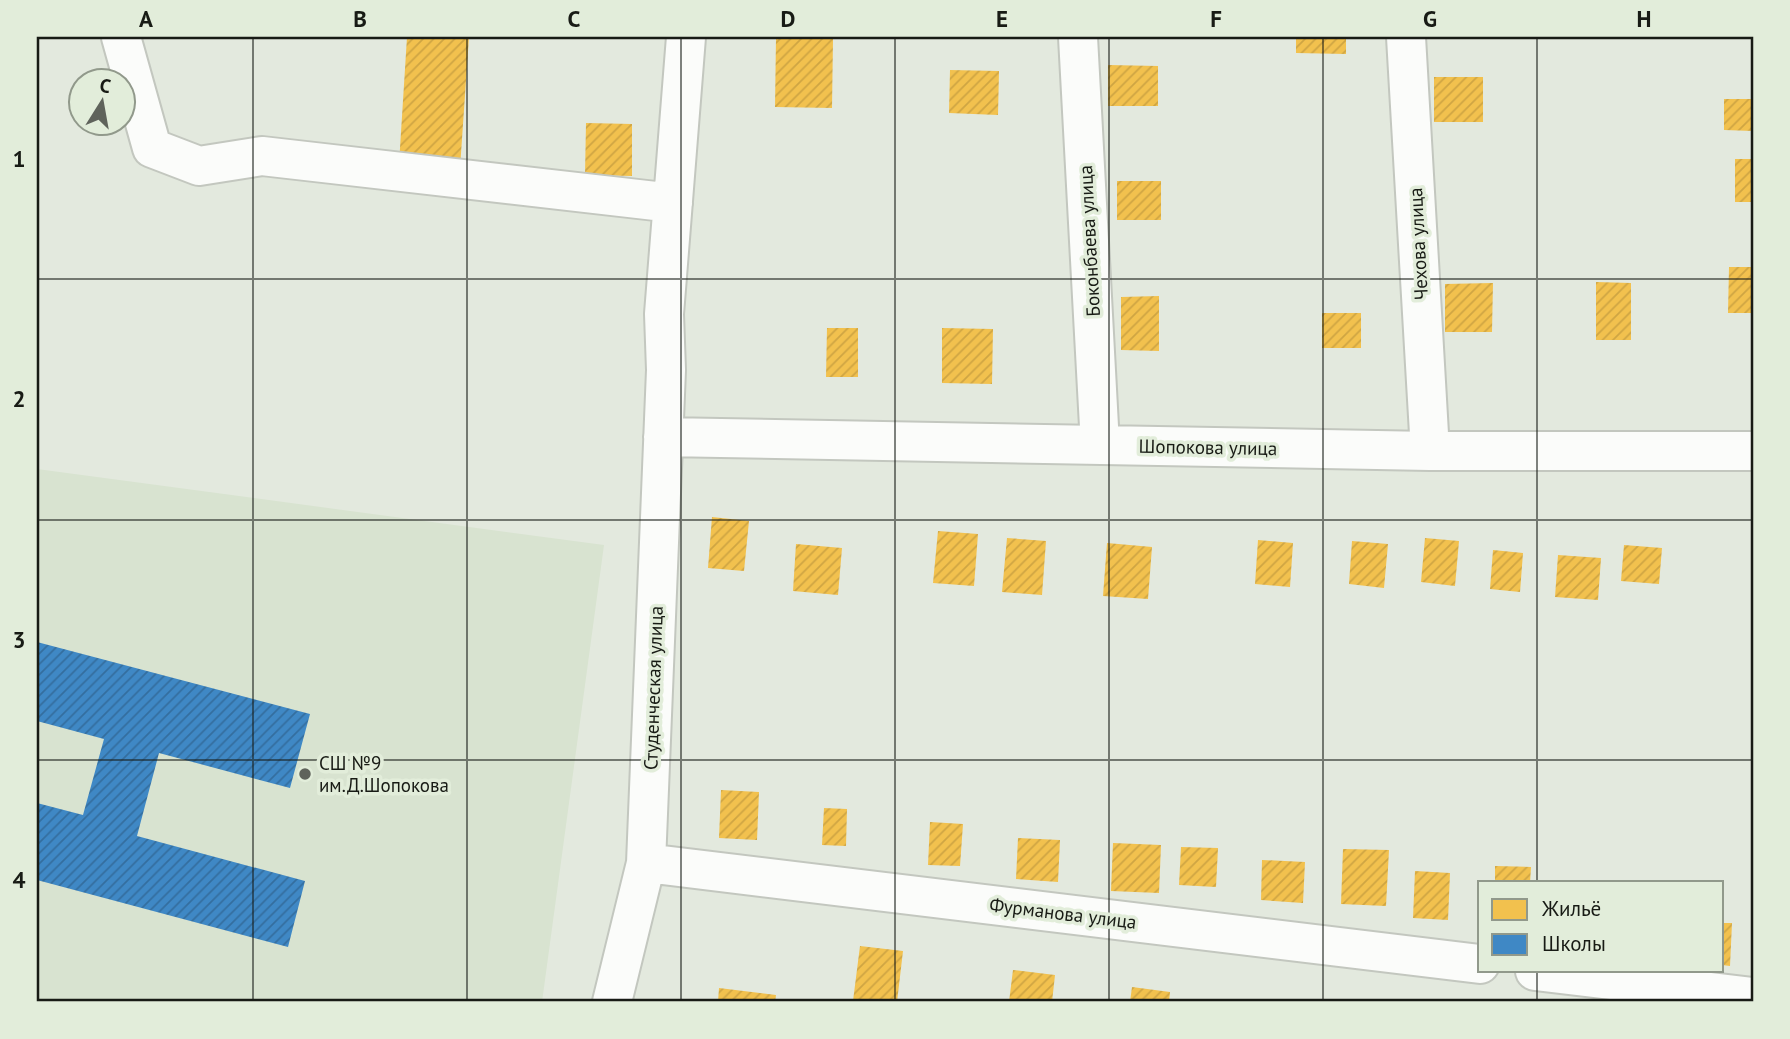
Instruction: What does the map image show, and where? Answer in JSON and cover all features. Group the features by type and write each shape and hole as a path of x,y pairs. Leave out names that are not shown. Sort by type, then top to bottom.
{"street":[{"path":"121,37 152,148 199,166 262,156 673,203 686,37"},
{"name":"Боконбаева улица","path":"1077,37 1100,445"},
{"name":"Чехова улица","path":"1406,37 1430,451"},
{"name":"Студенческая улица","path":"612,1002 646,863 666,370 664,314 673,203"},
{"name":"Шопокова улица","path":"663,437 1430,451 1753,451"},
{"name":"Фурманова улица","path":"646,863 1478,964"},
{"path":"1543,972 1753,997"}],"shaded area":[{"name":"СШ №9 им.Д.Шопокова","path":"37,469 604,545 542,1002 37,1002"}],"building: Жильё":[{"path":"407,37 469,37 460,168 399,164"},
{"path":"1296,37 1346,37 1346,54 1296,53"},
{"path":"776,38 833,39 832,108 775,107"},
{"path":"1108,65 1158,66 1158,106 1108,106"},
{"path":"950,70 999,71 998,115 949,113"},
{"path":"1434,77 1483,77 1483,122 1434,122"},
{"path":"1724,99 1753,99 1753,131 1724,130"},
{"path":"586,123 632,124 632,176 585,175"},
{"path":"1735,159 1753,159 1753,202 1735,202"},
{"path":"1117,181 1161,181 1161,220 1117,220"},
{"path":"1729,267 1753,267 1753,313 1728,313"},
{"path":"1596,282 1631,283 1631,340 1596,340"},
{"path":"1493,283 1492,332 1445,332 1445,284"},
{"path":"1159,296 1159,351 1121,350 1121,297"},
{"path":"1322,313 1361,313 1361,348 1322,348"},
{"path":"827,328 858,328 858,377 826,377"},
{"path":"942,328 993,329 992,384 942,383"},
{"path":"712,517 749,521 744,571 708,568"},
{"path":"938,531 978,534 974,586 933,583"},
{"path":"1007,538 1046,541 1042,595 1002,592"},
{"path":"1425,538 1459,541 1455,586 1421,582"},
{"path":"1258,540 1293,543 1290,587 1255,584"},
{"path":"1352,541 1388,544 1384,588 1349,584"},
{"path":"1107,543 1152,547 1148,599 1103,596"},
{"path":"796,544 842,548 838,595 793,591"},
{"path":"1624,545 1662,548 1659,584 1621,581"},
{"path":"1493,550 1523,553 1520,592 1490,589"},
{"path":"1558,555 1601,558 1598,600 1555,597"},
{"path":"721,790 759,792 757,840 719,838"},
{"path":"824,808 847,809 846,846 822,845"},
{"path":"930,822 963,824 960,866 928,865"},
{"path":"1018,838 1060,840 1058,882 1016,879"},
{"path":"1113,843 1161,845 1159,893 1111,891"},
{"path":"1181,847 1218,848 1216,887 1179,885"},
{"path":"1343,849 1389,850 1386,906 1341,904"},
{"path":"1262,860 1305,862 1303,903 1261,900"},
{"path":"1495,866 1531,867 1530,881 1495,881"},
{"path":"1415,871 1450,873 1448,920 1413,918"},
{"path":"1724,923 1732,923 1730,966 1724,965"},
{"path":"860,946 903,951 897,1002 853,1001"},
{"path":"1013,970 1055,975 1052,1002 1009,1002"},
{"path":"1132,987 1170,992 1169,1002 1130,1002"},
{"path":"719,988 776,995 775,1002 718,1002"}],"building: Школы":[{"path":"37,642 310,714 290,788 159,753 137,836 305,881 288,947 37,880 37,803 83,815 104,739 37,721"}],"place":[{"name":"СШ №9 им.Д.Шопокова","path":"305,774"}]}
